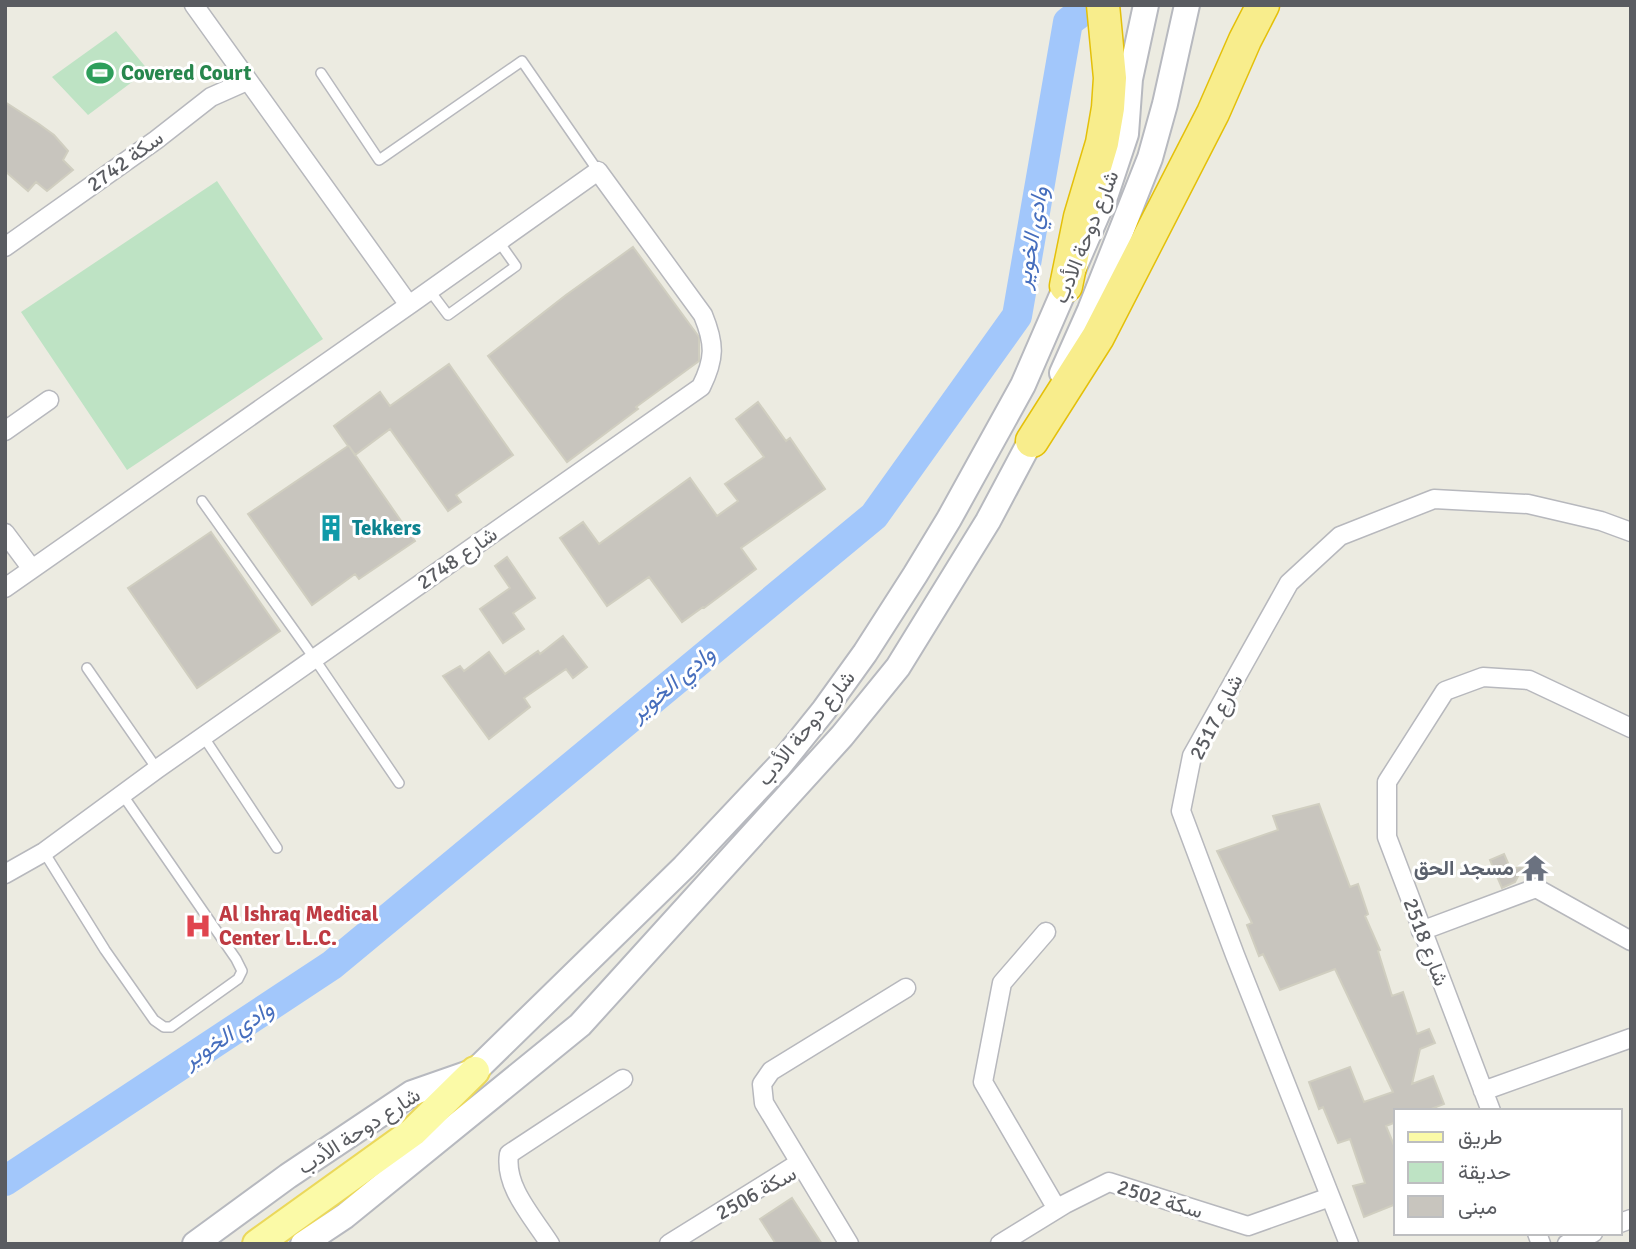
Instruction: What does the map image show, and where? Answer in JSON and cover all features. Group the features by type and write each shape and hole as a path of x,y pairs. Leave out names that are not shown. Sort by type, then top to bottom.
{"highway":[{"path":"1066,286 1080,217 1102,143 1108,108 1110,78 1103,5"},
{"path":"1032,441 1098,337 1213,113 1263,5"}],"main road":[{"name":"شارع دوحة الأدب","path":"195,1244 288,1176 412,1093 475,1071 684,867 779,766 824,710 864,653 949,519 1023,385 1106,194 1126,134 1130,79 1146,5"},
{"name":"شارع دوحة الأدب","path":"303,1244 345,1216 580,1025 842,736 898,667 988,521 1032,441 1090,310 1150,158 1187,5"},
{"path":"257,1244 414,1132 475,1071"},
{"path":"335,1244 345,1216"}],"street":[{"path":"194,5 409,305"},
{"name":"سكة 2742","path":"5,247 156,140 211,97 247,81"},
{"path":"5,588 598,171"},
{"name":"شارع 2748","path":"5,874 44,852 203,736 701,387 710,368 712,338 704,315 598,171"},
{"path":"5,431 49,400"},
{"name":"2517 شارع","path":"1349,1244 1181,811 1192,756 1289,583 1340,536 1434,499 1528,504 1601,521 1631,532"},
{"path":"5,533 32,569"},
{"name":"2518 شارع","path":"1490,1109 1421,932 1387,836 1387,782 1445,691 1483,677 1529,680 1631,728"},
{"path":"1421,932 1536,888 1631,942"},
{"path":"1046,932 1002,983 983,1082 1057,1209"},
{"path":"799,1163 764,1103 762,1084 771,1071 906,988"},
{"path":"1483,1091 1631,1038"},
{"path":"550,1244 511,1182 507,1168 509,1154 623,1079"},
{"name":"سكة 2506","path":"670,1244 799,1163 849,1244"},
{"name":"2502 سكة","path":"1000,1244 1057,1209 1110,1182 1248,1226 1330,1197"},
{"path":"1567,1244 1588,1235"}],"lane":[{"path":"321,74 379,160 522,61 598,171"},
{"path":"430,291 449,315 516,266 499,242"},
{"path":"202,502 314,658 399,783"},
{"path":"87,668 157,769"},
{"path":"203,736 276,848"},
{"path":"44,852 105,950 154,1020 164,1027 170,1027 238,979 242,971 236,959 122,794"}],"green space":[{"name":"Covered Court","path":"116,31 148,70 88,115 52,77"},
{"path":"217,181 323,339 127,470 21,312"}],"building":[{"path":"5,102 54,135 68,151 63,160 73,170 47,191 36,182 28,191 5,171"},
{"path":"633,247 699,337 699,361 567,462 488,356"},
{"path":"449,364 513,455 456,495 461,502 448,511 390,429 355,455 415,541 359,579 355,574 312,605 248,514 348,446 334,426 380,392 390,406"},
{"path":"758,402 786,441 790,438 825,489 741,548 756,569 682,622 649,577 607,606 560,538 583,522 599,544 690,478 717,516 738,501 725,484 764,457 736,419"},
{"path":"211,532 280,631 197,688 128,588"},
{"path":"507,557 535,598 513,613 524,629 503,643 480,609 510,588 495,566"},
{"path":"563,636 587,667 573,678 566,669 524,698 530,707 489,739 443,676 460,666 464,671 489,652 505,674 538,651 540,654"},
{"path":"1319,804 1350,887 1358,884 1368,914 1365,916 1380,950 1378,951 1392,996 1403,992 1417,1034 1429,1029 1435,1043 1420,1049 1412,1084 1433,1076 1444,1104 1431,1109 1394,1109 1394,1123 1386,1126 1394,1145 1394,1205 1364,1217 1353,1186 1365,1183 1350,1139 1338,1143 1323,1107 1319,1109 1309,1082 1350,1067 1364,1102 1393,1092 1335,969 1280,990 1263,954 1259,956 1247,925 1252,923 1217,851 1278,830 1273,816"},
{"path":"1504,854 1511,870 1524,865 1515,882 1502,888 1490,860"},
{"path":"792,1198 822,1244 776,1244 760,1219"}],"waterway":[{"name":"وادي الخوير","path":"5,1181 332,965 874,516 1017,316 1068,22 1091,5"}],"place":[{"name":"Covered Court","path":"100,73"},
{"name":"Tekkers","path":"331,528"},
{"name":"مسجد الحق","path":"1535,868"},
{"name":"Al Ishraq Medical Center L.L.C.","path":"198,926"}]}
